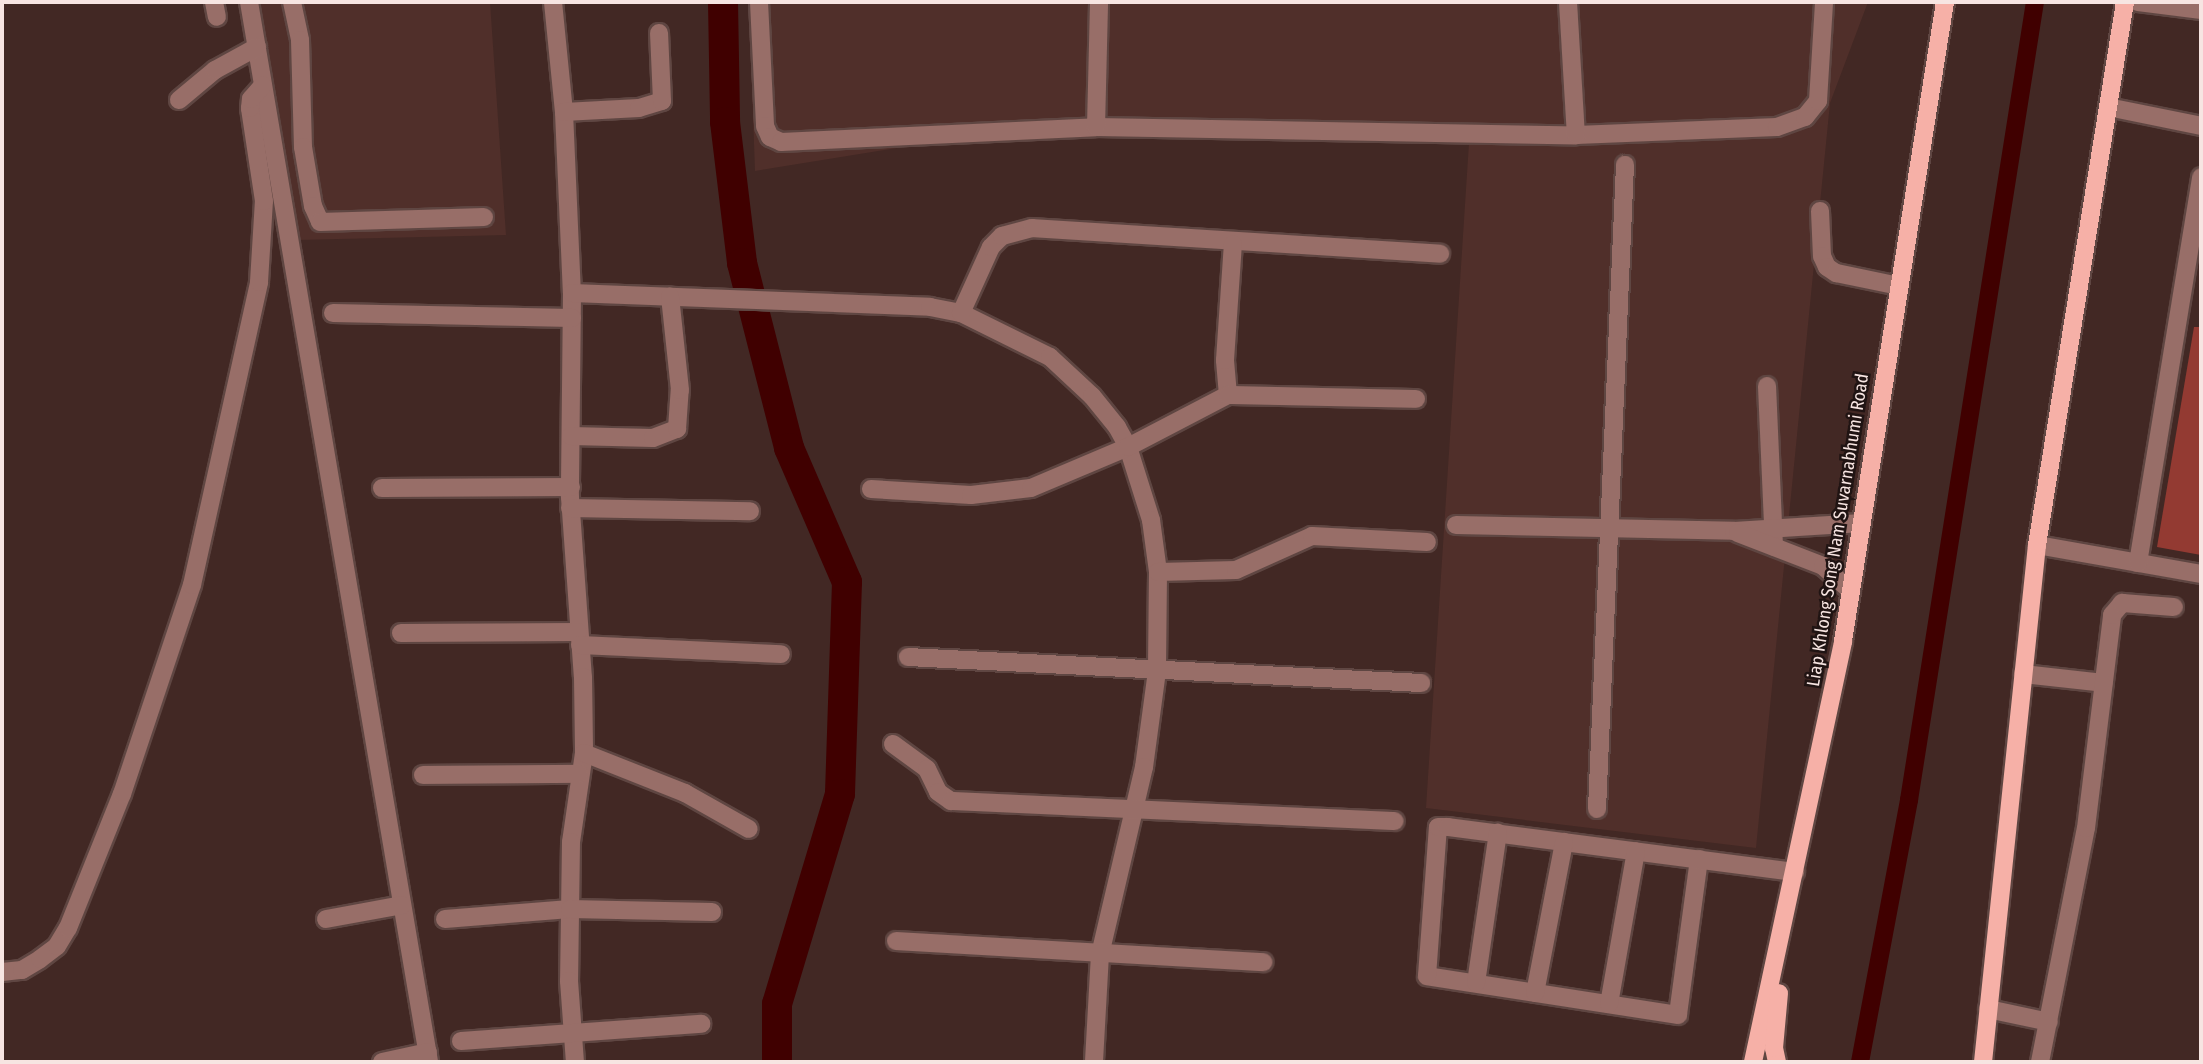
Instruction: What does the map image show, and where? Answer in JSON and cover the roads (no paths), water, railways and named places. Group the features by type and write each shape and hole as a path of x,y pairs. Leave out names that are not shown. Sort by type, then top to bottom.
{"main road":[{"name":"Liap Khlong Song Nam Suvarnabhumi Road","path":"1753,1062 1788,907 1851,591 1945,2"},
{"path":"1983,1062 2037,545 2125,2"},
{"path":"1777,1062 1773,1048 1788,907"},
{"path":"1971,1062 1987,1013"}],"street":[{"path":"250,2 429,1057 383,1062"},
{"path":"292,2 300,40 303,147 313,206 320,222 484,217"},
{"path":"553,2 564,112 572,293 570,508 584,754 572,814 570,909 575,1062"},
{"path":"759,2 765,125 771,136 781,142 1096,127 1576,135 1777,127 1805,117 1813,111 1822,87 1824,2"},
{"path":"1096,127 1099,2"},
{"path":"1568,2 1576,135"},
{"path":"2138,2 2201,10"},
{"path":"564,112 639,108 662,101 659,33"},
{"path":"179,100 215,70 257,47"},
{"path":"2,972 22,970 40,959 57,946 68,928 122,794 192,584 259,282 264,201 250,108 251,99 263,85"},
{"path":"2108,107 2201,125"},
{"path":"1597,809 1625,165"},
{"path":"2138,563 2201,177"},
{"path":"1819,211 1822,256 1827,267 1836,273 1899,286"},
{"path":"961,313 991,247 1016,231 1032,228 1233,244 1440,254"},
{"path":"1228,396 1225,360 1233,244"},
{"path":"572,293 930,307 961,313 1049,358 1092,396 1128,447 1151,520 1158,572 1157,671 1151,732 1100,954 1094,1062"},
{"path":"571,436 653,438 677,429 680,390 670,297"},
{"path":"333,313 572,318"},
{"path":"1767,386 1774,547"},
{"path":"871,489 998,494 1031,488 1128,447 1228,396 1416,399"},
{"path":"382,488 571,487"},
{"path":"570,508 750,511"},
{"path":"1456,525 1734,531 1771,526 1862,523"},
{"path":"1734,531 1823,566 1851,591"},
{"path":"1158,572 1236,570 1312,536 1427,542"},
{"path":"2037,545 2201,574"},
{"path":"2040,1062 2086,828 2115,608 2122,603 2174,607"},
{"path":"401,634 579,638 781,654"},
{"path":"908,657 1421,683"},
{"path":"2023,674 2104,683"},
{"path":"893,744 927,769 938,792 951,801 1395,821"},
{"path":"584,754 685,793 749,829"},
{"path":"423,775 579,774"},
{"path":"1699,859 1678,1015 1427,976 1438,827 1498,833 1699,859 1795,872"},
{"path":"1476,983 1498,833"},
{"path":"1535,993 1564,842"},
{"path":"1609,1004 1636,851"},
{"path":"326,919 402,905"},
{"path":"445,919 570,909 712,912"},
{"path":"896,941 1263,962"},
{"path":"1987,1013 2049,1023"},
{"path":"461,1041 701,1024"}],"waterway":[{"path":"723,2 725,122 742,263 789,448 847,582 840,794 777,1004 777,1062"},
{"path":"1860,1062 1909,800 2035,2"}]}
